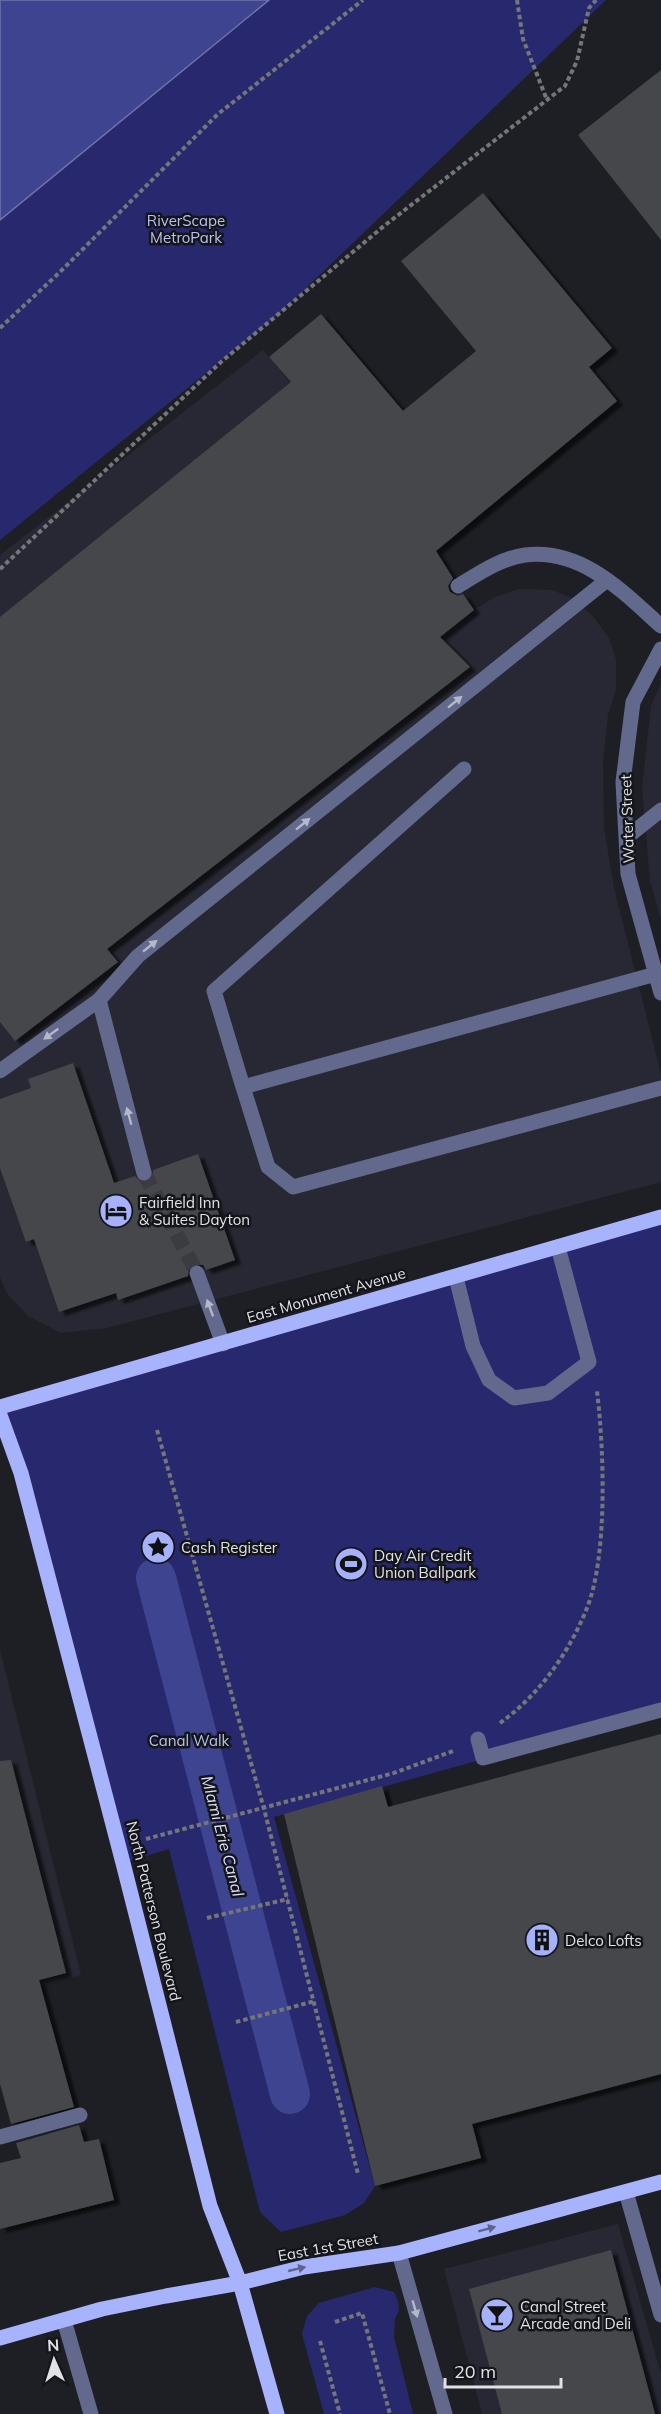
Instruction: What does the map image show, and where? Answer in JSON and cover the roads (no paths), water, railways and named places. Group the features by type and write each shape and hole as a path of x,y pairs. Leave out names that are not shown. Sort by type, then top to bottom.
{"main road":[{"name":"East Monument Avenue","path":"0,1407 661,1217"},
{"name":"North Patterson Boulevard","path":"0,1415 21,1473 210,2206 240,2283 277,2414"},
{"name":"East 1st Street","path":"0,2338 166,2296 240,2283 304,2267 399,2253 661,2182"}],"street":[{"path":"458,586 493,566 525,555 561,556 590,568 661,626"},
{"path":"0,1071 99,1000 138,956 607,580"},
{"name":"Water Street","path":"661,649 633,702 623,782 628,874 661,993"},
{"path":"464,769 214,991 268,1167 293,1187 661,1088"},
{"path":"626,838 661,810"},
{"path":"243,1087 656,974"},
{"path":"99,1000 144,1173"},
{"path":"456,1276 473,1346 489,1380 514,1398 548,1394 589,1362 558,1247"},
{"path":"198,1273 223,1344"},
{"path":"478,1739 483,1758 661,1710"},
{"path":"0,2137 80,2115"},
{"path":"626,2192 661,2314"},
{"path":"399,2253 445,2414"},
{"path":"64,2320 91,2414"}],"waterway":[{"name":"MIami Erie Canal","path":"156,1578 290,2094"}],"tunnel":[{"path":"144,1173 197,1273"}],"place":[{"name":"Fairfield Inn & Suites Dayton","path":"116,1211"},
{"name":"Cash Register","path":"158,1547"},
{"name":"Day Air Credit Union Ballpark","path":"351,1564"},
{"name":"Delco Lofts","path":"542,1940"},
{"name":"Canal Street Arcade and Deli","path":"497,2315"}],"park label":[{"name":"RiverScape MetroPark","path":"186,228"},
{"name":"Canal Walk","path":"189,1740"}]}
